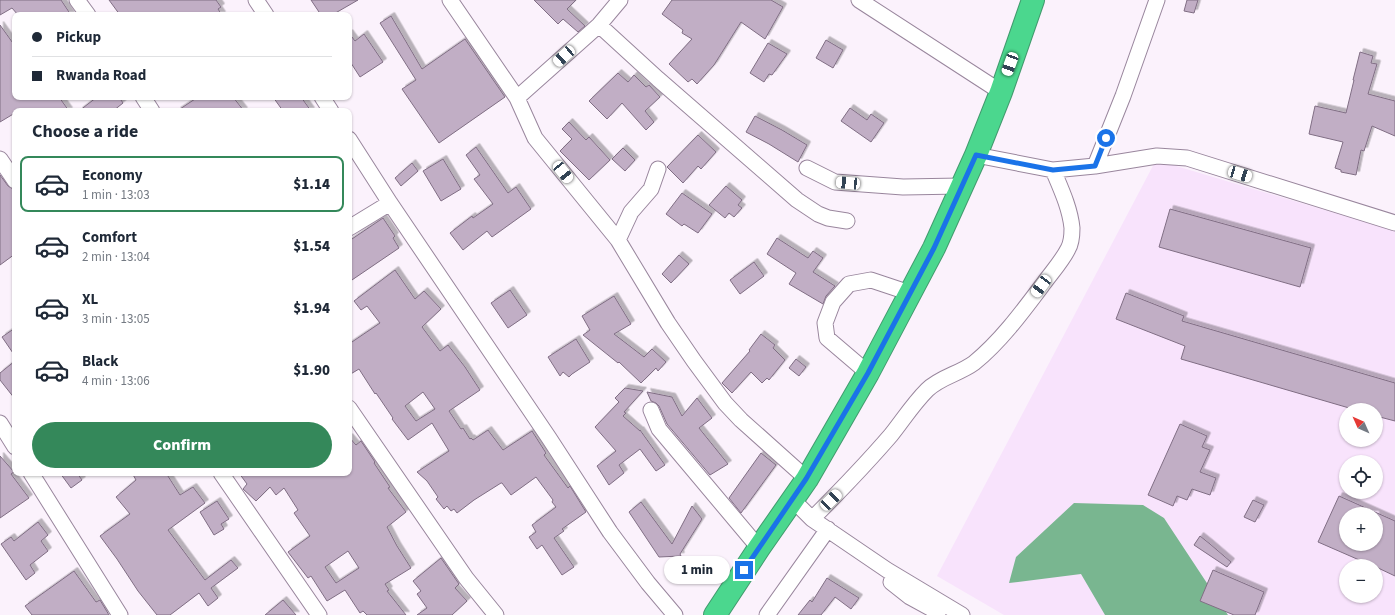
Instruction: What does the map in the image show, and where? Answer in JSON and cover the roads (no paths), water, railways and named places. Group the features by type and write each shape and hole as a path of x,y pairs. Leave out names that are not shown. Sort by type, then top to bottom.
{"highway":[{"path":"715,615 806,479 868,373 934,248 976,155 1001,92 1033,0"}],"street":[{"path":"77,0 86,12"},
{"path":"256,0 264,12"},
{"path":"450,0 517,98 535,138 618,240 668,323 725,403 741,420 806,479"},
{"path":"517,98 599,25 620,0"},
{"path":"859,0 1001,92"},
{"path":"1095,166 1157,0"},
{"path":"599,25 658,79 797,200 818,214 828,218 847,221"},
{"path":"352,144 549,438 610,532 648,583 675,615"},
{"path":"976,155 1053,170 1095,166 1157,156 1187,158 1395,223"},
{"path":"0,158 12,176"},
{"path":"807,168 835,182 903,187 961,186"},
{"path":"618,240 631,212 651,189 658,169"},
{"path":"812,519 850,482 892,434 914,403 928,388 972,364 998,340 1056,266 1069,247 1072,228 1066,202 1053,170"},
{"path":"352,226 390,202"},
{"path":"868,373 827,338 825,323 833,302 849,284 871,280 910,294"},
{"path":"650,410 659,430 759,548"},
{"path":"352,412 466,578 496,615"},
{"path":"7,426 12,439"},
{"path":"33,476 120,615"},
{"path":"223,476 319,615"},
{"path":"793,500 812,519 887,570 962,615"},
{"path":"767,615 828,529"},
{"path":"887,570 888,580 910,597 932,609 938,615"}]}
